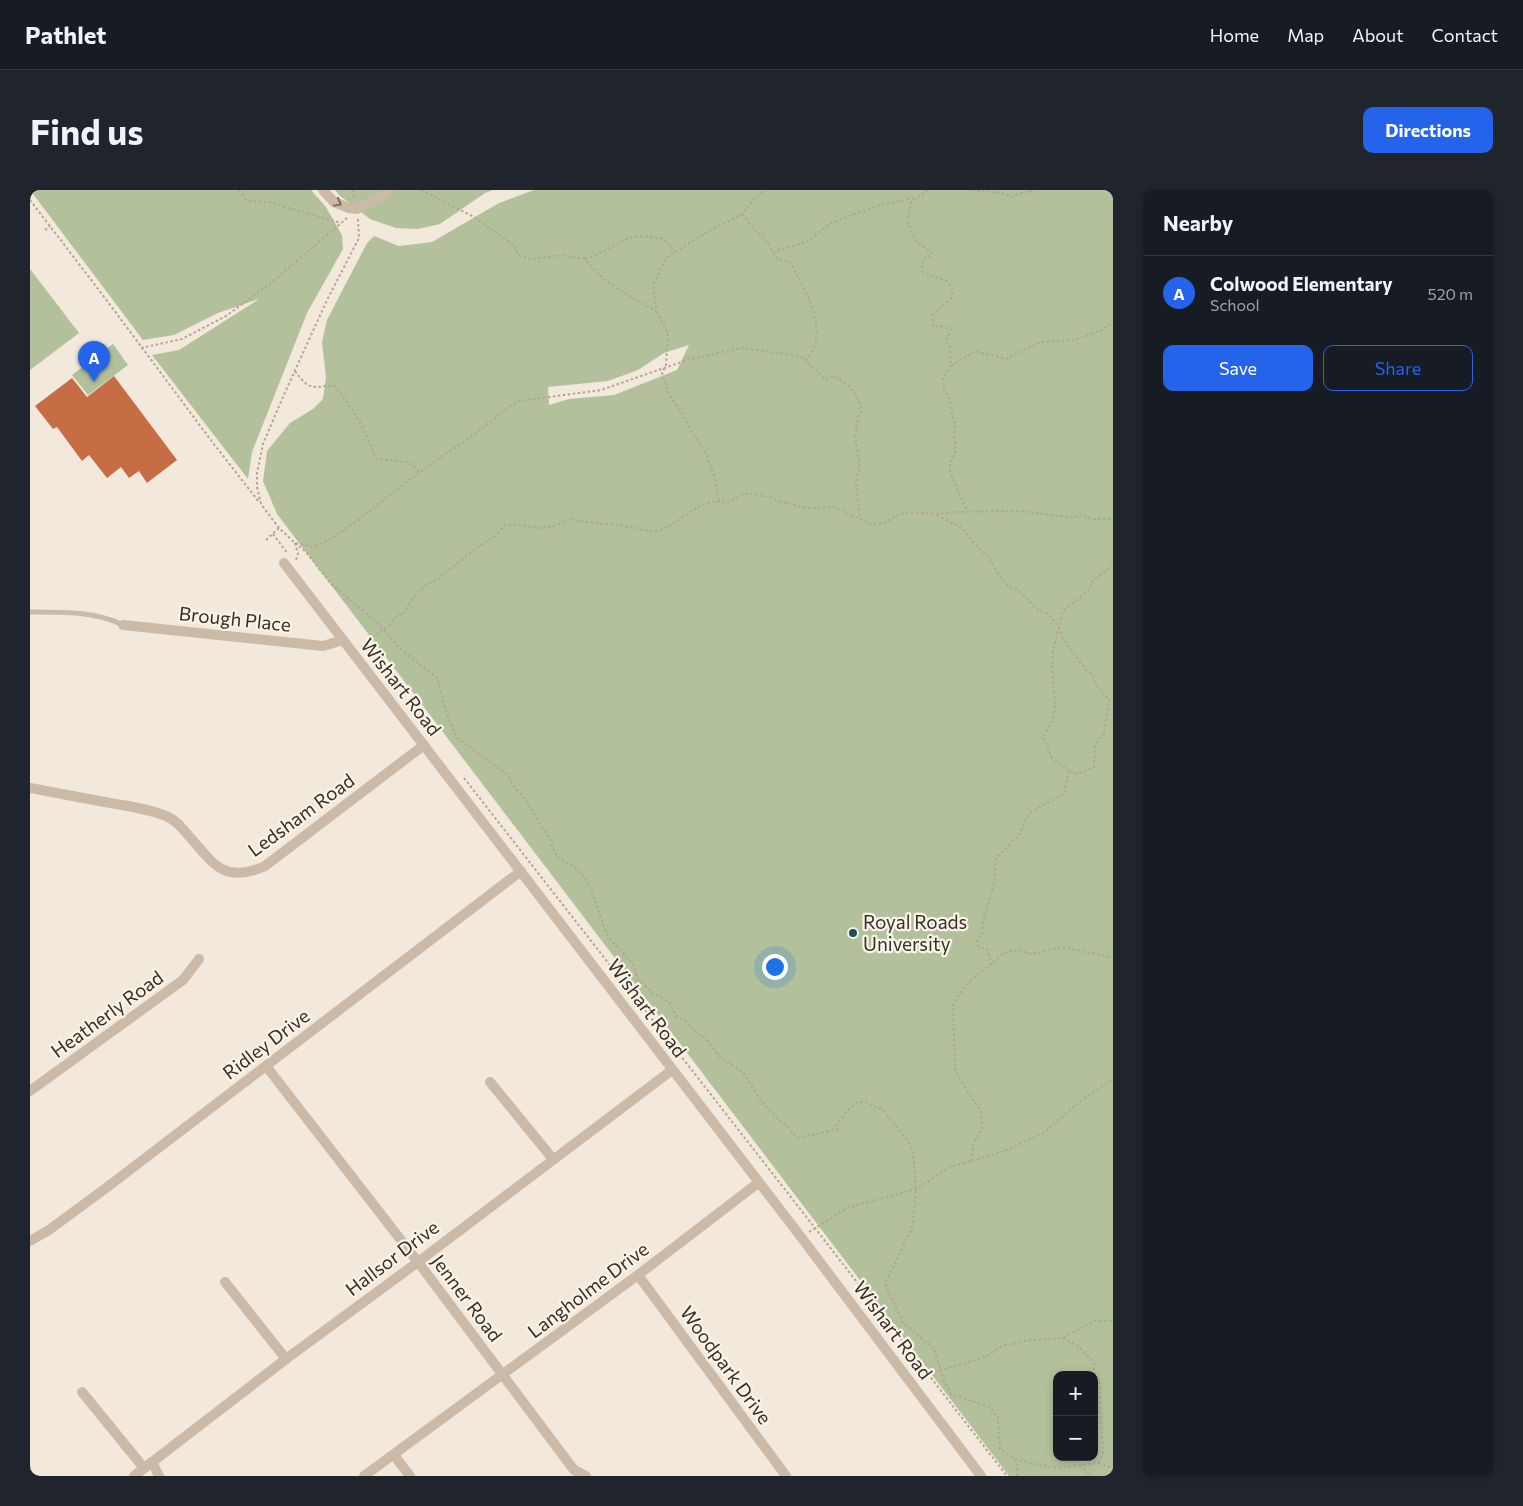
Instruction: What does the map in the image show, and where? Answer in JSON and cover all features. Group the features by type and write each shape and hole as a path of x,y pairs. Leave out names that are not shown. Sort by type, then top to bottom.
{"street":[{"path":"323,190 334,202 357,209 383,196 390,190"},
{"name":"Wishart Road","path":"284,563 801,1237 981,1476"},
{"name":"Brough Place","path":"123,625 323,646 343,640"},
{"name":"Ledsham Road","path":"30,788 149,810 162,815 179,825 212,863 224,871 238,874 250,873 265,866 424,745"},
{"name":"Ridley Drive","path":"30,1241 49,1230 110,1185 521,871"},
{"name":"Heatherly Road","path":"30,1092 183,980 199,959"},
{"name":"Jenner Road","path":"266,1066 418,1262 574,1470 586,1476"},
{"name":"Hallsor Drive","path":"134,1476 286,1359 672,1070"},
{"path":"490,1082 553,1159"},
{"name":"Langholme Drive","path":"364,1476 638,1275 758,1183"},
{"name":"Woodpark Drive","path":"638,1275 786,1476"},
{"path":"225,1282 286,1359"},
{"path":"82,1392 159,1476"},
{"path":"394,1455 410,1476"}],"lane":[{"path":"30,612 72,613 112,619 123,625"}],"path":[{"path":"239,190 248,201 268,202 341,223"},
{"path":"421,190 474,217 514,244 518,255 531,258 562,255 585,260 597,256 626,239 648,236 664,239 676,252"},
{"path":"718,500 714,476 706,453 665,386 662,373 665,368 668,333 657,312 653,286 666,258 707,232 742,214 764,190"},
{"path":"773,252 808,241 831,223 874,207 916,197 928,190"},
{"path":"972,190 1001,193 1012,197 1036,190"},
{"path":"916,197 910,206 908,224 915,240 932,252 930,256 923,259 921,267 923,272 946,281 953,288 951,298 932,316 934,327 947,327 951,330 945,341 950,348 951,366"},
{"path":"30,200 279,528 306,552 331,584 383,629 398,647 437,678 448,717 457,738 508,775 514,787 525,799 548,838 557,858 573,866 586,880 608,937 633,964 638,979 653,993 669,1002 676,1016 686,1021 705,1038 720,1057 742,1071 761,1102 797,1138 815,1135 823,1131 837,1130 836,1126 850,1109 858,1102 865,1102 883,1110 908,1141 913,1154 916,1189 912,1228 885,1284 903,1323 934,1348 943,1378 951,1394 990,1407 998,1418 1000,1449 1017,1460 1054,1468 1098,1462 1113,1468"},
{"path":"141,348 182,339 226,316 271,283 357,209"},
{"path":"261,504 257,487 257,474 263,444 328,298 359,238 357,209"},
{"path":"742,214 765,239 777,259 790,262 808,296 817,327 817,339 810,356 805,360"},
{"path":"45,230 50,226"},
{"path":"585,260 594,271 620,291 657,312"},
{"path":"967,511 950,472 950,462 956,450 955,426 950,399 944,390 943,378 951,366 975,351 1006,359 1041,342 1074,340 1102,330 1113,322"},
{"path":"296,543 313,547 331,539 507,408 520,401 601,390 690,359 742,348 799,356 826,380 834,376 847,384 856,394 862,410 858,417 855,437 860,465 856,484 860,518"},
{"path":"295,371 305,384 317,387 333,385 344,396 367,434 376,459 409,462 420,472"},
{"path":"354,653 389,626 397,616 404,613 413,598 426,584 435,581 478,547 494,537 505,525 516,524 542,528 556,525 571,518 579,521 630,527 642,531 657,531 694,508 718,500 726,503 744,494 772,498 777,501 807,508 834,507 871,525 884,523 903,513 924,512 935,514 967,511 1022,511 1074,518 1081,514 1091,519 1113,518"},
{"path":"935,514 962,528 970,540 990,559 997,572 1009,587 1018,590 1039,610 1050,614 1059,628 1064,640 1108,700 1104,734 1095,745 1094,767 1077,774 1052,758 1044,736 1052,721 1056,707 1052,666 1054,650 1059,628 1063,611 1088,591 1093,581 1113,565"},
{"path":"266,540 279,528"},
{"path":"273,534 295,562 298,554 296,543"},
{"path":"1108,700 1113,700"},
{"path":"992,965 986,949 979,947 977,941 982,934 984,918 994,884 996,858 1020,834 1024,821 1032,811 1064,794 1069,770"},
{"path":"463,777 1007,1476"},
{"path":"970,1161 973,1144 982,1128 981,1111 955,1069 953,1006 956,999 968,983 1004,954 1019,950 1031,954 1062,947 1113,958"},
{"path":"801,1237 847,1208 916,1189 950,1167 1005,1152 1044,1133 1082,1100 1113,1079"},
{"path":"911,1383 928,1374 984,1357 1002,1346 1030,1340 1063,1338 1094,1320 1113,1321"},
{"path":"1063,1338 1083,1350 1094,1363 1094,1372 1099,1383 1103,1454 1098,1462"},
{"path":"1017,1460 1017,1476"},
{"path":"1080,1465 1091,1476"}],"green space":[{"path":"30,190 311,190 326,207 342,235 343,249 307,313 252,452 248,479 152,355 179,350 259,299 218,313 174,335 143,340"},
{"path":"335,190 493,190 485,193 440,224 418,229 396,228 370,219"},
{"name":"Royal Roads University","path":"534,190 1113,190 1113,1476 1009,1476 277,514 263,481 267,451 290,423 313,409 323,399 326,377 322,342 327,320 367,243 374,236 399,246 432,242 499,203","holes":["689,345 677,370 614,395 569,399 549,405 548,387 608,381 638,370 664,353"]},
{"path":"30,269 79,333 30,370"},
{"path":"113,344 128,365 88,395 72,375"}],"building":[{"path":"114,376 177,460 147,483 139,471 129,478 121,467 107,478 89,455 82,461 57,427 53,429 35,406 72,378 87,397"}],"place":[{"name":"Colwood Elementary","path":"94,382"},
{"name":"Royal Roads University","path":"853,933"}]}
